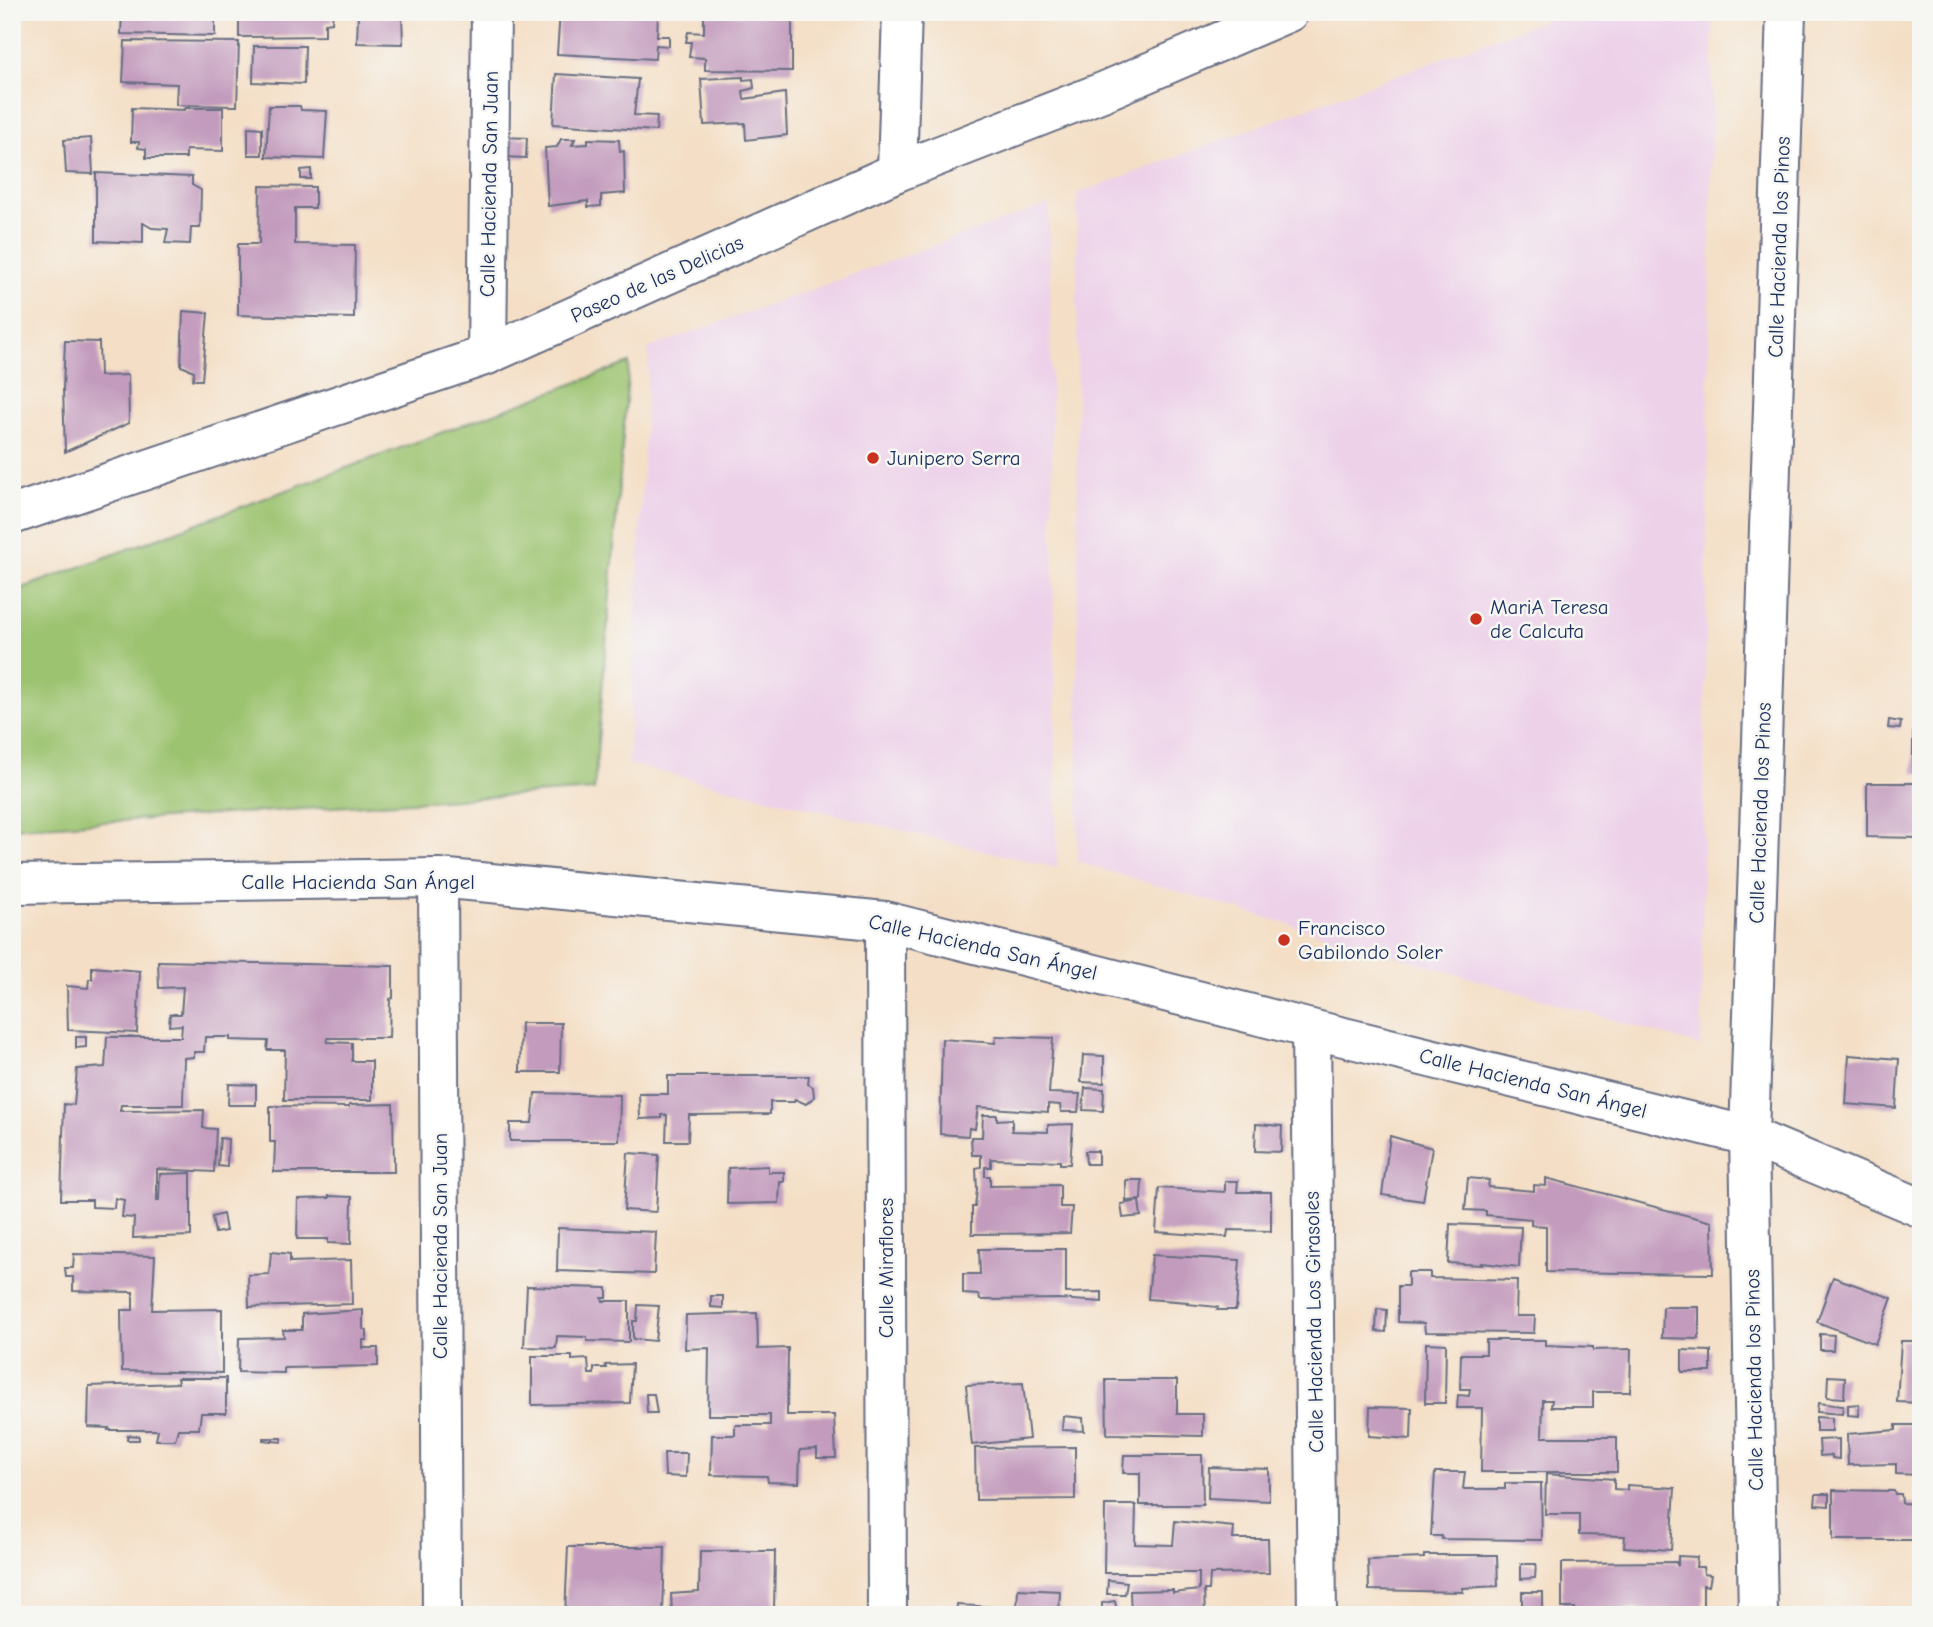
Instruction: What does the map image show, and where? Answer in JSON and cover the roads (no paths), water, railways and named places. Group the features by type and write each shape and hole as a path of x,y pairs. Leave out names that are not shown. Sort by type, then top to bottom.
{"street":[{"name":"Calle Hacienda San Juan","path":"487,355 491,12"},
{"path":"897,172 902,12"},
{"name":"Paseo de las Delicias","path":"12,515 487,355 897,172 1105,91 1289,12"},
{"name":"Calle Hacienda los Pinos","path":"1758,1615 1749,1136 1786,12"},
{"name":"Calle Hacienda San Juan","path":"438,878 442,1615"},
{"name":"Calle Hacienda San Ángel","path":"12,884 438,878 885,920 1311,1029 1749,1136 1921,1208"},
{"name":"Calle Miraflores","path":"885,920 887,1615"},
{"name":"Calle Hacienda Los Girasoles","path":"1311,1029 1317,1615"}],"place":[{"name":"Junipero Serra","path":"873,458"},
{"name":"MariA Teresa de Calcuta","path":"1476,619"},
{"name":"Francisco Gabilondo Soler","path":"1284,940"}]}
